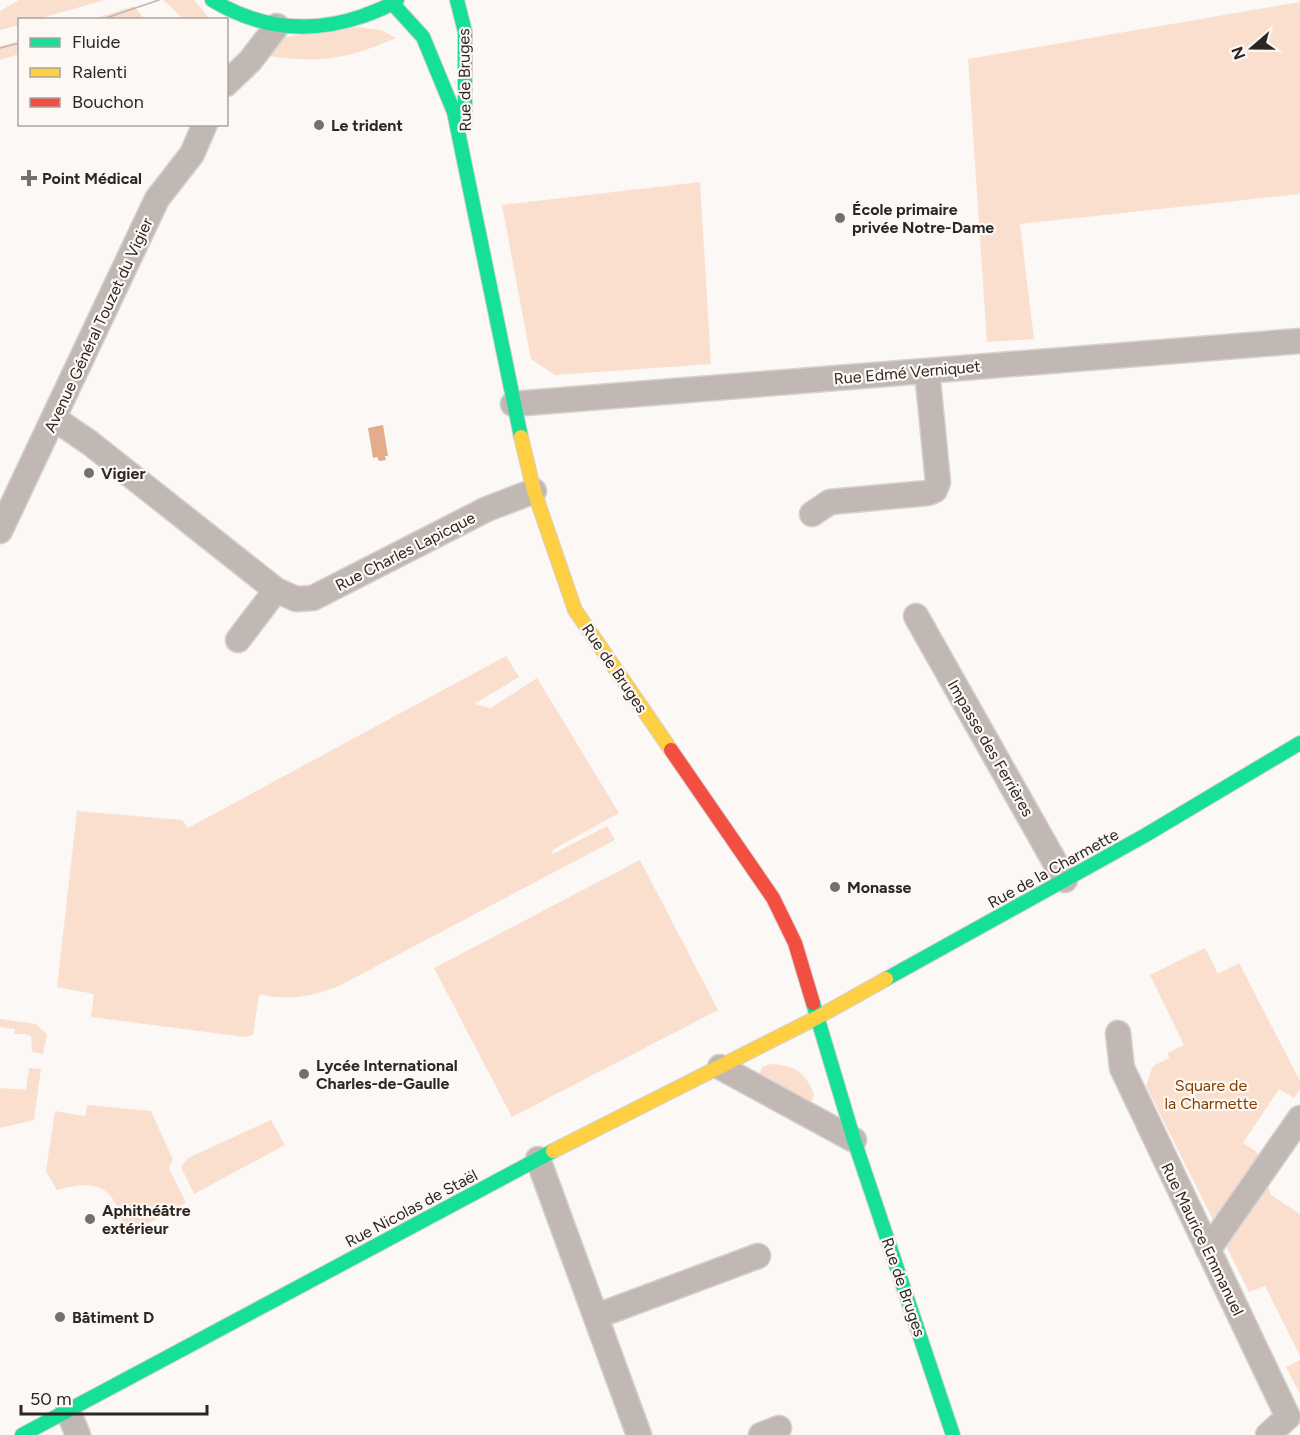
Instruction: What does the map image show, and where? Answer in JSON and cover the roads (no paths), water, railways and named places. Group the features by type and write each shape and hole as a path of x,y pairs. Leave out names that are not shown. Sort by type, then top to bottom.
{"street":[{"name":"Rue de Bruges","path":"457,0 465,32 465,160"},
{"name":"Rue de Bruges","path":"395,2 423,38 454,112 513,404 534,491 575,610 773,898 795,943 854,1140 953,1435"},
{"path":"218,8 277,26 311,29 356,19 395,2"},
{"path":"228,82 250,61 277,26"},
{"name":"Avenue Général Touzet du Vigier","path":"0,531 55,419 157,199 192,154 204,126"},
{"name":"Rue Edmé Verniquet","path":"513,404 1300,341"},
{"path":"812,514 830,502 928,493 935,490 938,482 927,371"},
{"name":"Rue Charles Lapicque","path":"55,419 90,443 276,590 296,599 313,597 487,509 534,491"},
{"path":"238,640 276,590"},
{"name":"Impasse des Ferrières","path":"916,616 1065,880"},
{"name":"Rue de la Charmette","path":"818,1017 1065,880 1300,743"},
{"name":"Rue Nicolas de Staël","path":"22,1435 538,1159 818,1017"},
{"name":"Rue Maurice Emmanuel","path":"1118,1033 1122,1068 1208,1250 1294,1418 1268,1435"},
{"path":"720,1067 854,1140"},
{"path":"1208,1250 1239,1209 1300,1118"},
{"path":"538,1159 639,1435"},
{"path":"597,1316 758,1256"},
{"path":"68,1411 78,1435"}],"tram line":[{"path":"106,18 159,0"},
{"path":"0,48 18,44"}],"place":[{"name":"Le trident","path":"319,125"},
{"name":"Point Médical","path":"29,178"},
{"name":"École primaire privée Notre-Dame","path":"840,218"},
{"name":"Vigier","path":"89,473"},
{"name":"Monasse","path":"835,887"},
{"name":"Lycée International Charles-de-Gaulle","path":"304,1074"},
{"name":"Aphithéâtre extérieur","path":"90,1219"},
{"name":"Bâtiment D","path":"60,1317"}],"park label":[{"name":"Square de la Charmette","path":"1211,1094"}]}
